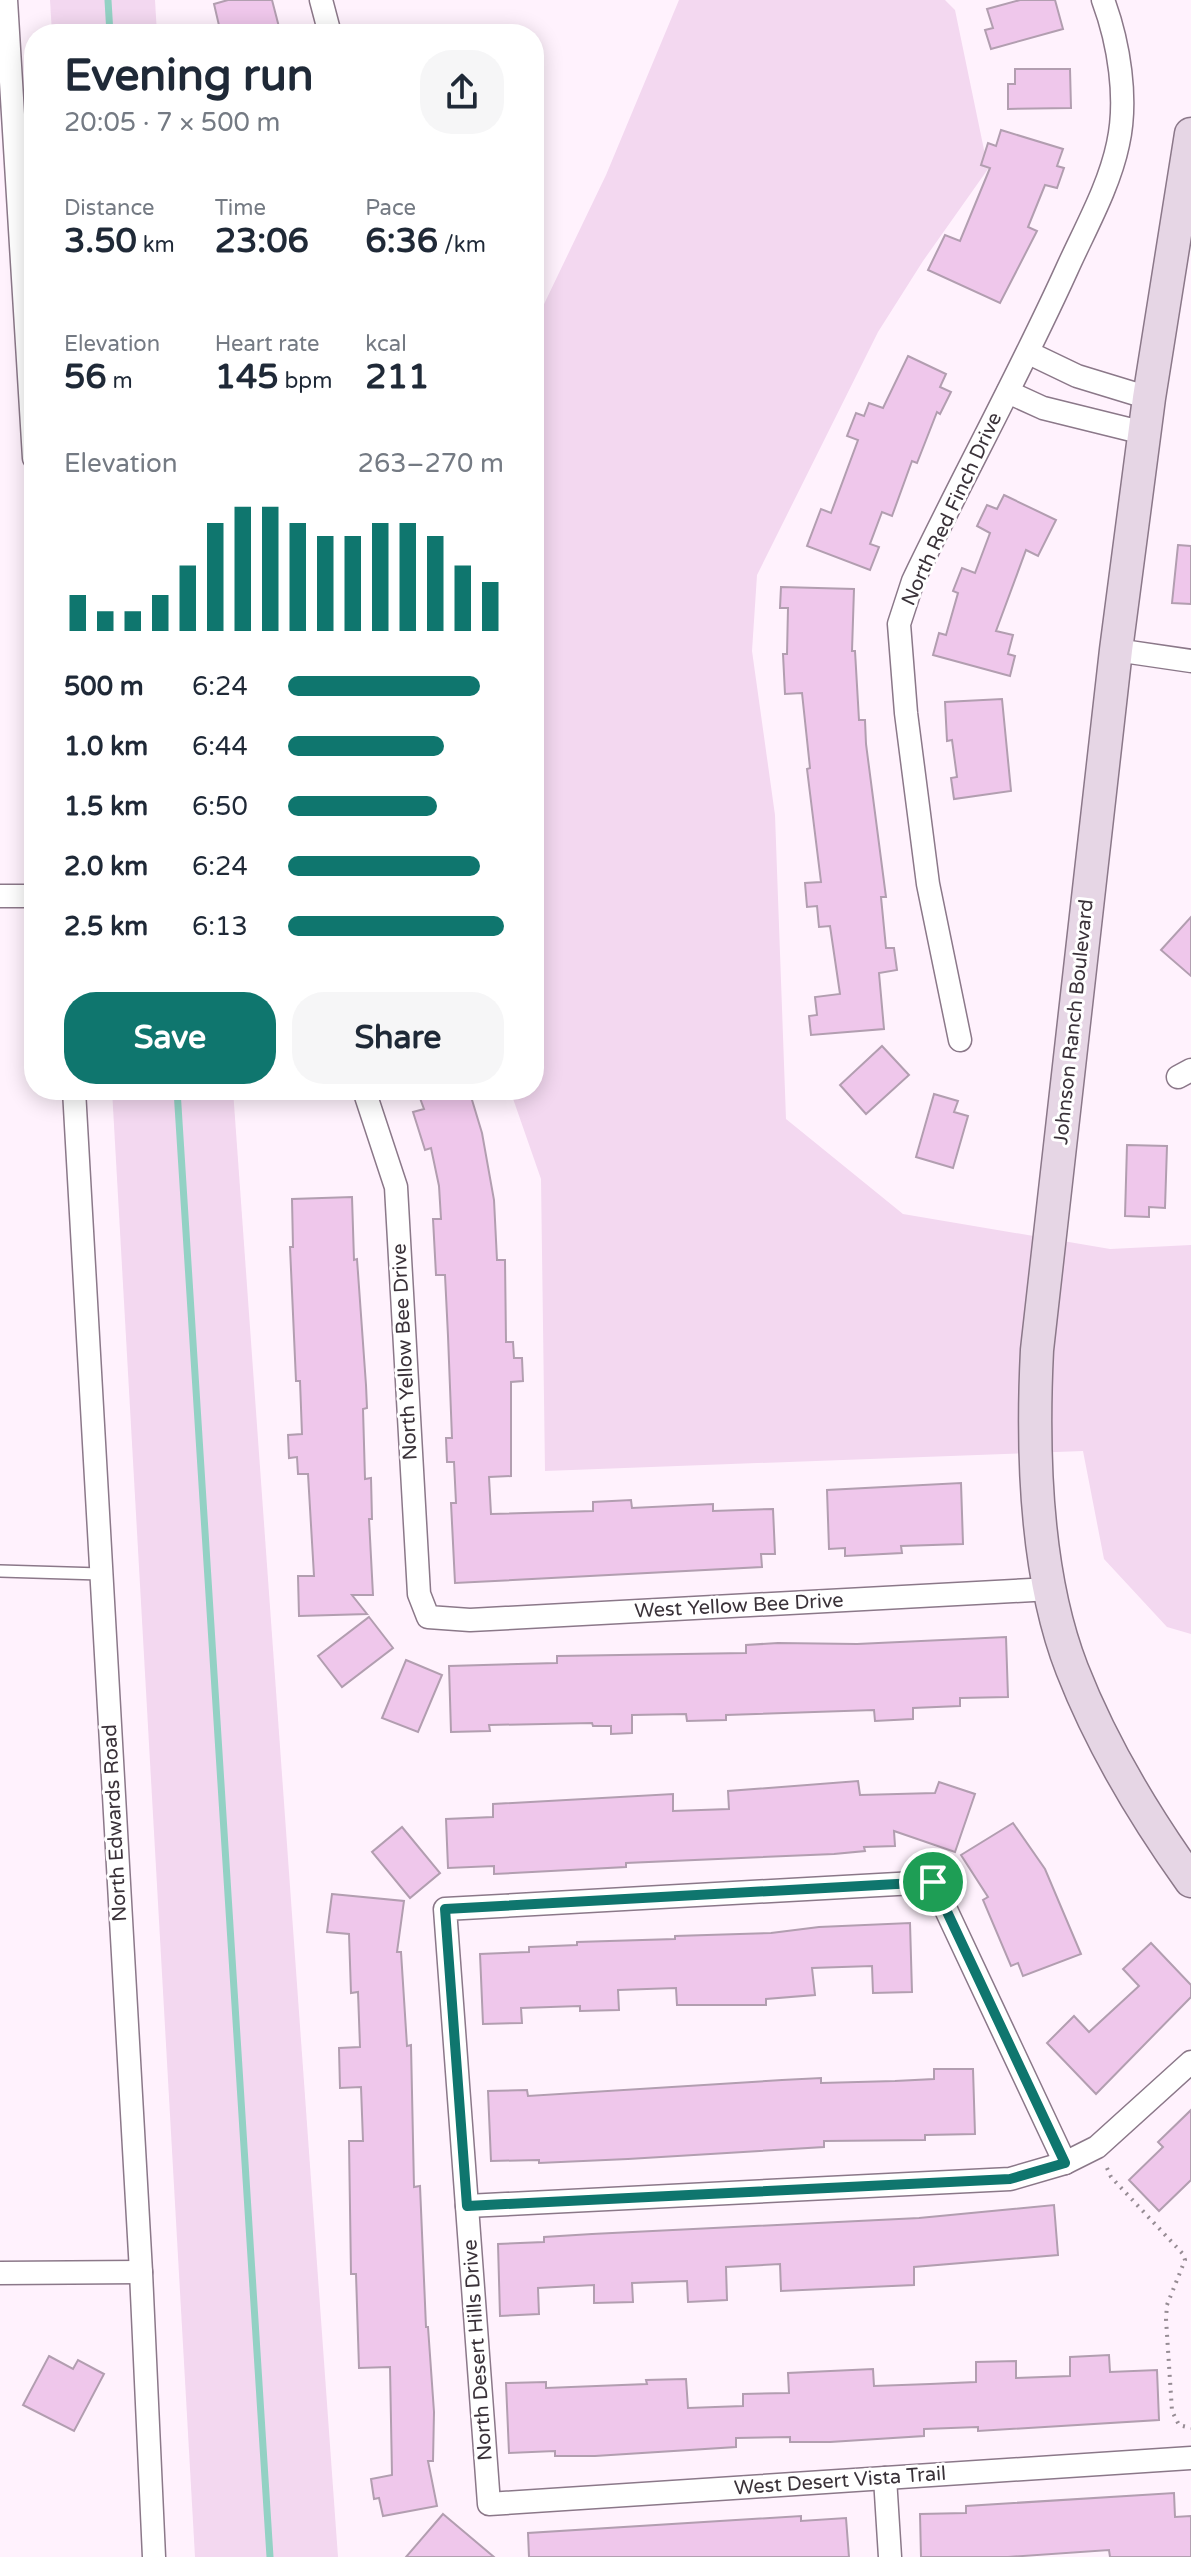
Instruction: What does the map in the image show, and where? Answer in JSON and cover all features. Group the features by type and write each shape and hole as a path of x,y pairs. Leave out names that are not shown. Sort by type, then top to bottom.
{"street":[{"path":"6,0 9,209 24,358"},
{"path":"321,0 327,24"},
{"name":"North Red Finch Drive","path":"960,1040 928,884 906,713 899,624 913,581 1029,353 1101,195 1118,144 1122,95 1112,23 1103,0"},
{"name":"Johnson Ranch Boulevard","path":"1191,134 1149,398 1116,650 1037,1350 1035,1456 1051,1589 1071,1667 1115,1765 1152,1827 1191,1881"},
{"path":"1029,353 1077,376 1149,398"},
{"path":"1008,392 1043,408 1144,433"},
{"path":"1116,650 1191,661"},
{"path":"0,896 24,896"},
{"name":"North Edwards Road","path":"75,1100 141,2272 154,2557"},
{"name":"North Yellow Bee Drive","path":"367,1100 396,1187 419,1594 428,1617"},
{"name":"West Yellow Bee Drive","path":"428,1617 470,1620 1051,1589"},
{"name":"North Desert Hills Drive","path":"489,2504 445,1909 933,1882 1065,2163"},
{"path":"467,2206 1010,2179 1065,2163 1097,2147 1191,2062"},
{"path":"0,2273 141,2272"},
{"name":"West Desert Vista Trail","path":"489,2504 1191,2458"},
{"path":"885,2478 890,2557"}],"lane":[{"path":"0,1571 100,1574"}],"path":[{"path":"1097,2147 1111,2177 1183,2254 1185,2260 1167,2305 1166,2319 1172,2411 1179,2425 1191,2428"}],"shaded area":[{"path":"50,0 155,0 156,24 51,24"},
{"path":"679,0 945,0 955,10 988,169 923,261 878,332 757,575 752,651 775,815 786,1119 903,1214 1110,1249 1191,1245 1191,1634 1167,1627 1104,1559 1083,1451 545,1471 541,1179 513,1100 544,1100 544,304 606,175"},
{"path":"113,1100 234,1100 338,2557 195,2557"}],"building":[{"path":"228,0 272,0 278,24 219,24 214,4"},
{"path":"1020,0 1055,0 1063,29 991,49 985,30 993,28 987,9"},
{"path":"1015,69 1070,69 1071,108 1008,109 1008,84 1015,84"},
{"path":"1001,130 1063,149 1057,166 1064,168 1057,188 1045,185 1028,227 1037,231 1000,303 928,270 945,235 960,241 990,168 981,165 988,143 996,146"},
{"path":"908,356 946,374 940,387 951,392 940,414 937,412 917,463 912,461 892,516 882,512 870,544 879,547 870,570 807,546 821,509 831,513 858,440 847,436 856,413 864,416 869,403 883,408"},
{"path":"1004,495 1056,520 1038,556 1026,550 996,631 1013,635 1008,654 1015,656 1010,676 933,655 939,633 946,635 958,593 953,591 962,568 975,573 990,533 977,526 987,505 997,509"},
{"path":"1178,545 1191,546 1191,604 1172,603"},
{"path":"781,587 854,589 852,651 855,651 859,720 865,720 886,897 881,897 886,948 894,948 897,970 879,973 884,1029 811,1035 809,1016 817,1015 815,997 840,994 830,926 819,927 817,906 807,907 805,883 821,882 807,769 810,768 802,693 785,694 783,654 787,654 788,608 780,608"},
{"path":"1002,699 1011,791 954,799 951,778 957,777 952,740 947,741 945,702"},
{"path":"1191,917 1191,976 1161,950"},
{"path":"882,1046 909,1075 866,1114 840,1085"},
{"path":"934,1094 958,1101 954,1112 968,1116 953,1168 916,1157"},
{"path":"421,1100 472,1100 482,1133 494,1200 497,1260 505,1260 506,1342 513,1342 514,1358 522,1358 523,1381 511,1382 511,1476 489,1477 491,1514 593,1511 593,1502 631,1500 632,1508 713,1504 713,1511 773,1509 775,1554 761,1554 762,1567 455,1583 451,1503 456,1503 454,1462 447,1462 446,1438 452,1438 445,1275 436,1275 433,1219 441,1219 439,1186 431,1148 425,1150 413,1112 424,1109"},
{"path":"1127,1145 1167,1146 1165,1208 1149,1207 1149,1217 1125,1216"},
{"path":"352,1197 354,1260 357,1259 366,1385 367,1408 363,1409 365,1479 371,1478 372,1519 369,1519 373,1595 352,1595 367,1614 299,1616 298,1576 314,1576 308,1474 298,1474 297,1457 289,1458 288,1435 302,1434 300,1381 296,1381 290,1247 293,1247 292,1199"},
{"path":"961,1483 963,1544 901,1546 902,1553 845,1556 845,1548 829,1549 827,1490"},
{"path":"369,1617 393,1648 342,1687 318,1656"},
{"path":"1006,1637 1008,1697 960,1698 960,1706 913,1708 913,1719 875,1721 874,1710 726,1715 726,1720 687,1721 686,1714 632,1715 632,1733 611,1734 611,1726 593,1726 592,1723 489,1725 490,1731 451,1732 449,1666 557,1663 557,1656 746,1653 746,1645 778,1643 857,1644"},
{"path":"406,1660 442,1675 418,1732 382,1718"},
{"path":"858,1781 860,1795 935,1793 939,1782 975,1794 955,1852 894,1831 895,1846 864,1847 865,1851 834,1854 626,1863 626,1867 494,1874 494,1866 448,1868 446,1819 493,1817 493,1804 673,1794 673,1811 729,1809 728,1791"},
{"path":"1013,1823 1045,1869 1081,1954 1023,1976 1018,1963 1011,1966 983,1900 988,1897 961,1855"},
{"path":"402,1827 440,1873 410,1898 372,1852"},
{"path":"332,1894 404,1901 397,1952 401,1952 407,2046 411,2045 414,2187 420,2186 426,2327 434,2412 433,2461 428,2461 437,2506 383,2516 379,2498 374,2499 371,2479 392,2475 390,2367 359,2368 356,2274 351,2274 349,2141 363,2141 361,2087 340,2088 339,2048 360,2047 358,1992 351,1993 349,1934 327,1932"},
{"path":"910,1923 912,1992 873,1993 872,1966 812,1968 815,1995 766,1999 766,2005 677,2005 676,1988 618,1990 619,2010 580,2011 580,2006 521,2008 522,2023 483,2024 480,1954 529,1952 529,1947 577,1945 577,1942 675,1939 675,1936"},
{"path":"1151,1943 1191,1985 1191,1997 1096,2094 1047,2043 1074,2016 1089,2032 1139,1986 1123,1969"},
{"path":"934,2069 973,2069 975,2134 925,2135 925,2140 824,2141 824,2147 628,2159 539,2163 539,2160 491,2161 488,2091 527,2090 528,2096 821,2078 821,2083 895,2081 934,2079"},
{"path":"1191,2110 1191,2180 1159,2211 1129,2180 1163,2147 1158,2142"},
{"path":"1054,2205 1058,2255 914,2267 914,2285 781,2291 780,2264 726,2267 727,2300 688,2302 687,2281 632,2283 633,2302 594,2303 594,2285 538,2288 539,2314 500,2316 498,2244 544,2242 544,2237 919,2218"},
{"path":"1109,2355 1110,2372 1157,2370 1159,2420 978,2431 978,2427 924,2429 924,2436 830,2442 790,2442 790,2437 736,2438 736,2447 595,2456 555,2456 555,2451 509,2453 506,2383 546,2382 546,2388 647,2384 646,2380 686,2379 688,2408 743,2406 743,2394 789,2393 788,2373 873,2369 874,2386 976,2382 976,2362 1016,2361 1016,2378 1070,2376 1070,2357"},
{"path":"49,2356 73,2369 78,2360 104,2374 74,2431 23,2405"},
{"path":"1174,2493 1175,2517 1191,2516 1191,2557 1110,2557 1109,2550 1008,2557 921,2557 920,2514 966,2513 966,2506"},
{"path":"443,2514 494,2557 406,2557"},
{"path":"801,2516 801,2521 846,2518 849,2557 529,2557 528,2533"}],"waterway":[{"path":"108,0 109,24"},
{"path":"178,1100 270,2557"}],"route":[{"path":"933,1882 1065,2163 1010,2179 467,2206 445,1909 933,1882"}]}
